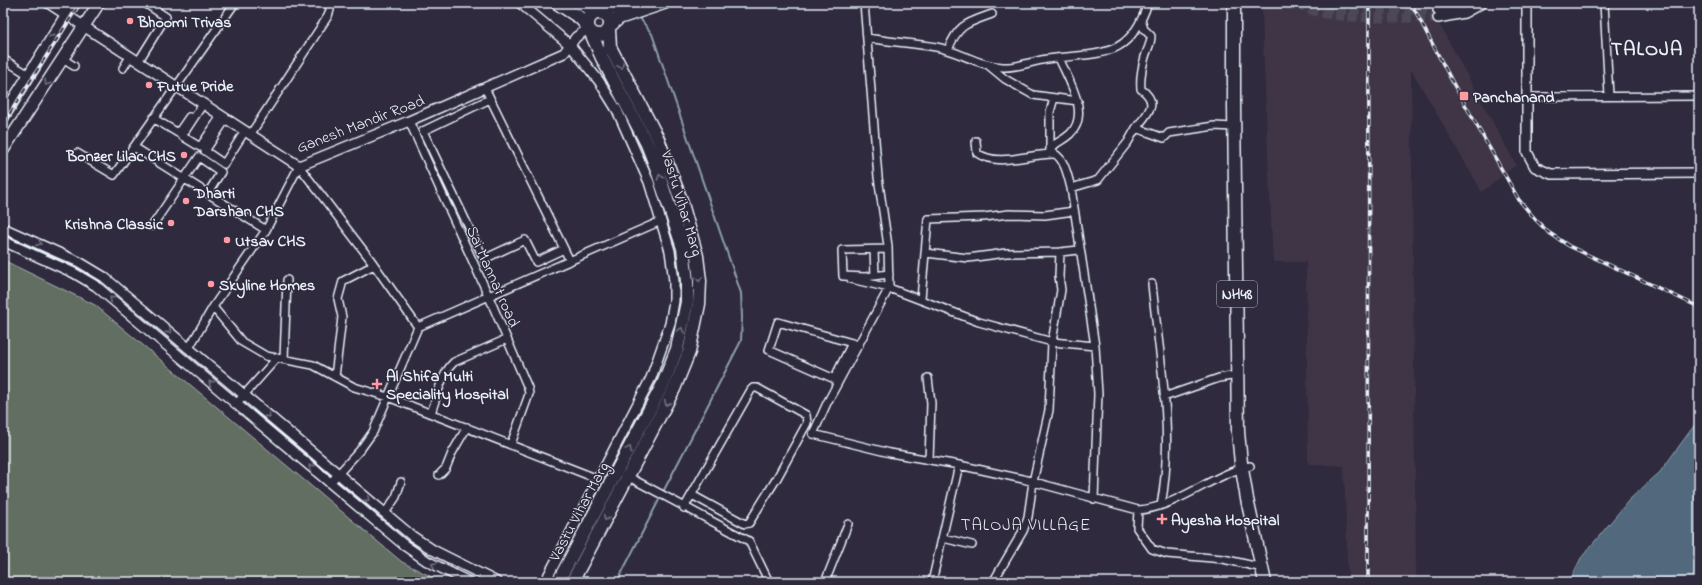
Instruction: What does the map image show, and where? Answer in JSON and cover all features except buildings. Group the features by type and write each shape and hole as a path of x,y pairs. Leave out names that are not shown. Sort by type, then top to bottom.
{"main road":[{"path":"3,117 74,3"},
{"path":"3,150 99,3"},
{"path":"556,3 583,20 589,30 600,36 619,18 664,3"},
{"path":"572,582 633,480 683,371 697,317 700,281 695,246 668,163 650,121 613,52 609,41 610,28 608,17 580,3"},
{"path":"589,30 589,18 626,3"},
{"name":"NH48","path":"1234,3 1238,432 1274,582"},
{"name":"NH48","path":"1243,3 1242,106 1247,499 1264,568 1265,582"},
{"name":"Vastu Vihar Marg","path":"558,582 671,366 685,314 687,281 684,253 675,221 652,156 589,30"}],"street":[{"name":"Ganesh Mandir Road","path":"48,3 299,166 409,121 564,53 580,34 589,30"},
{"path":"138,62 166,17 145,3"},
{"path":"77,153 114,175 175,86 235,3"},
{"path":"223,118 205,151 224,164 248,133 328,16 330,10 329,3"},
{"path":"520,3 570,45 599,81 617,110 649,182 670,252 674,276 674,301 670,324 652,378 545,582"},
{"path":"864,3 878,177 888,249 889,288 855,344 836,380 813,434 890,453 959,465 1033,482 1138,510 1150,509 1161,505 1246,467"},
{"path":"867,38 937,47 980,63 1004,67 1059,58 1100,54 1123,44 1142,23 1148,3"},
{"path":"1466,3 1438,14 1464,13 1482,3"},
{"path":"1527,3 1527,152 1535,167 1552,174 1699,173"},
{"path":"1604,3 1609,96"},
{"path":"948,50 954,35 966,23 992,14"},
{"path":"1071,188 1098,180 1128,142 1136,128 1148,113 1151,101 1149,95 1141,89 1140,80 1144,58 1151,44 1151,36 1144,29 1142,23"},
{"path":"124,68 130,57"},
{"path":"1049,153 1054,143 1070,134 1078,122 1078,101 1059,58"},
{"path":"3,59 29,75"},
{"path":"63,59 74,66"},
{"path":"988,65 1005,78 1033,95 1078,101"},
{"path":"485,88 570,261"},
{"path":"1527,97 1699,96"},
{"path":"1049,153 1050,112 1054,98"},
{"path":"490,99 423,131 484,259 525,240 536,262 564,249"},
{"path":"153,118 178,133 201,103"},
{"path":"201,103 182,136 200,147 223,118"},
{"name":"Sai Mannat road","path":"409,121 489,297 529,394 511,444"},
{"path":"1136,128 1164,138 1169,133 1214,126 1234,127"},
{"path":"976,141 977,153 984,158 1004,159 1049,153 1059,156 1065,169 1071,188 1079,250 1095,346 1098,394 1094,499"},
{"path":"134,147 266,230"},
{"path":"152,226 199,157 221,172 208,194"},
{"path":"189,348 213,307 266,230 299,166 374,264 418,327"},
{"path":"921,299 928,219 984,217 1009,214 1045,215 1074,211"},
{"path":"330,483 339,475 367,442 418,327 661,221"},
{"path":"3,228 94,270 426,546 497,582"},
{"path":"3,241 88,280 416,554 469,582"},
{"path":"888,249 842,250 843,276 875,276 889,274"},
{"path":"874,250 875,276"},
{"path":"926,253 968,258 1006,253 1060,252 1079,250"},
{"path":"996,581 1023,531 1028,517 1033,482 1049,410 1052,342 1061,290 1059,276 1060,252"},
{"path":"335,377 342,317 338,299 343,281 374,264"},
{"path":"851,279 889,288 979,322 1052,342 1095,346"},
{"path":"236,404 280,358 287,280"},
{"path":"1152,284 1163,366 1167,463 1161,505"},
{"path":"213,307 242,342 266,356 313,365 365,392 388,397 431,413 598,479"},
{"path":"141,323 148,314"},
{"path":"836,380 769,350 778,322 855,344"},
{"path":"431,413 450,365 507,339"},
{"path":"1164,397 1220,378 1238,375"},
{"path":"928,378 931,403 929,460"},
{"path":"684,508 753,388 757,388 806,415 807,423 777,478 749,523 745,524 692,495"},
{"path":"439,475 446,468 452,453 467,427"},
{"path":"296,454 305,446"},
{"path":"932,582 959,465"},
{"path":"617,471 684,508 750,541 769,582"},
{"path":"385,513 396,497 401,482"},
{"path":"1138,510 1137,528 1152,550 1167,554 1223,559 1264,568"},
{"path":"825,582 848,524"},
{"path":"943,538 972,545"}],"shaded area":[{"path":"1262,3 1436,3 1437,20 1516,165 1482,192 1411,69 1416,582 1348,582 1344,466 1308,464 1306,262 1273,262"}],"green space":[{"path":"3,260 95,305 402,562 442,582 3,582"}],"water":[{"path":"1699,419 1699,576 1653,578 1644,582 1569,582 1581,558 1629,500 1660,472"}],"waterway":[{"path":"639,17 652,34 741,293 741,341 663,492"},
{"path":"617,582 661,496"}],"tunnel":[{"path":"1297,3 1309,9 1326,14 1344,16 1364,18 1438,18"},
{"path":"1311,3 1336,10 1438,10"}],"railway":[{"path":"3,124 80,3"},
{"path":"1368,582 1369,3"},
{"path":"1411,3 1454,85 1519,200 1536,220 1548,232 1569,246 1699,307"}],"place":[{"name":"Bhoomi Trivas","path":"130,21"},
{"name":"Futue Pride","path":"149,85"},
{"name":"Panchanand","path":"1464,96"},
{"name":"Bonzer Lilac CHS","path":"184,155"},
{"name":"Dharti Darshan CHS","path":"186,201"},
{"name":"Krishna Classic","path":"171,223"},
{"name":"Utsav CHS","path":"227,240"},
{"name":"Skyline Homes","path":"211,284"},
{"name":"Al Shifa Multi Speciality Hospital","path":"377,384"},
{"name":"Ayesha Hospital","path":"1162,519"}],"district":[{"name":"TALOJA","path":"1647,48"},
{"name":"TALOJA VILLAGE","path":"1026,524"}]}
